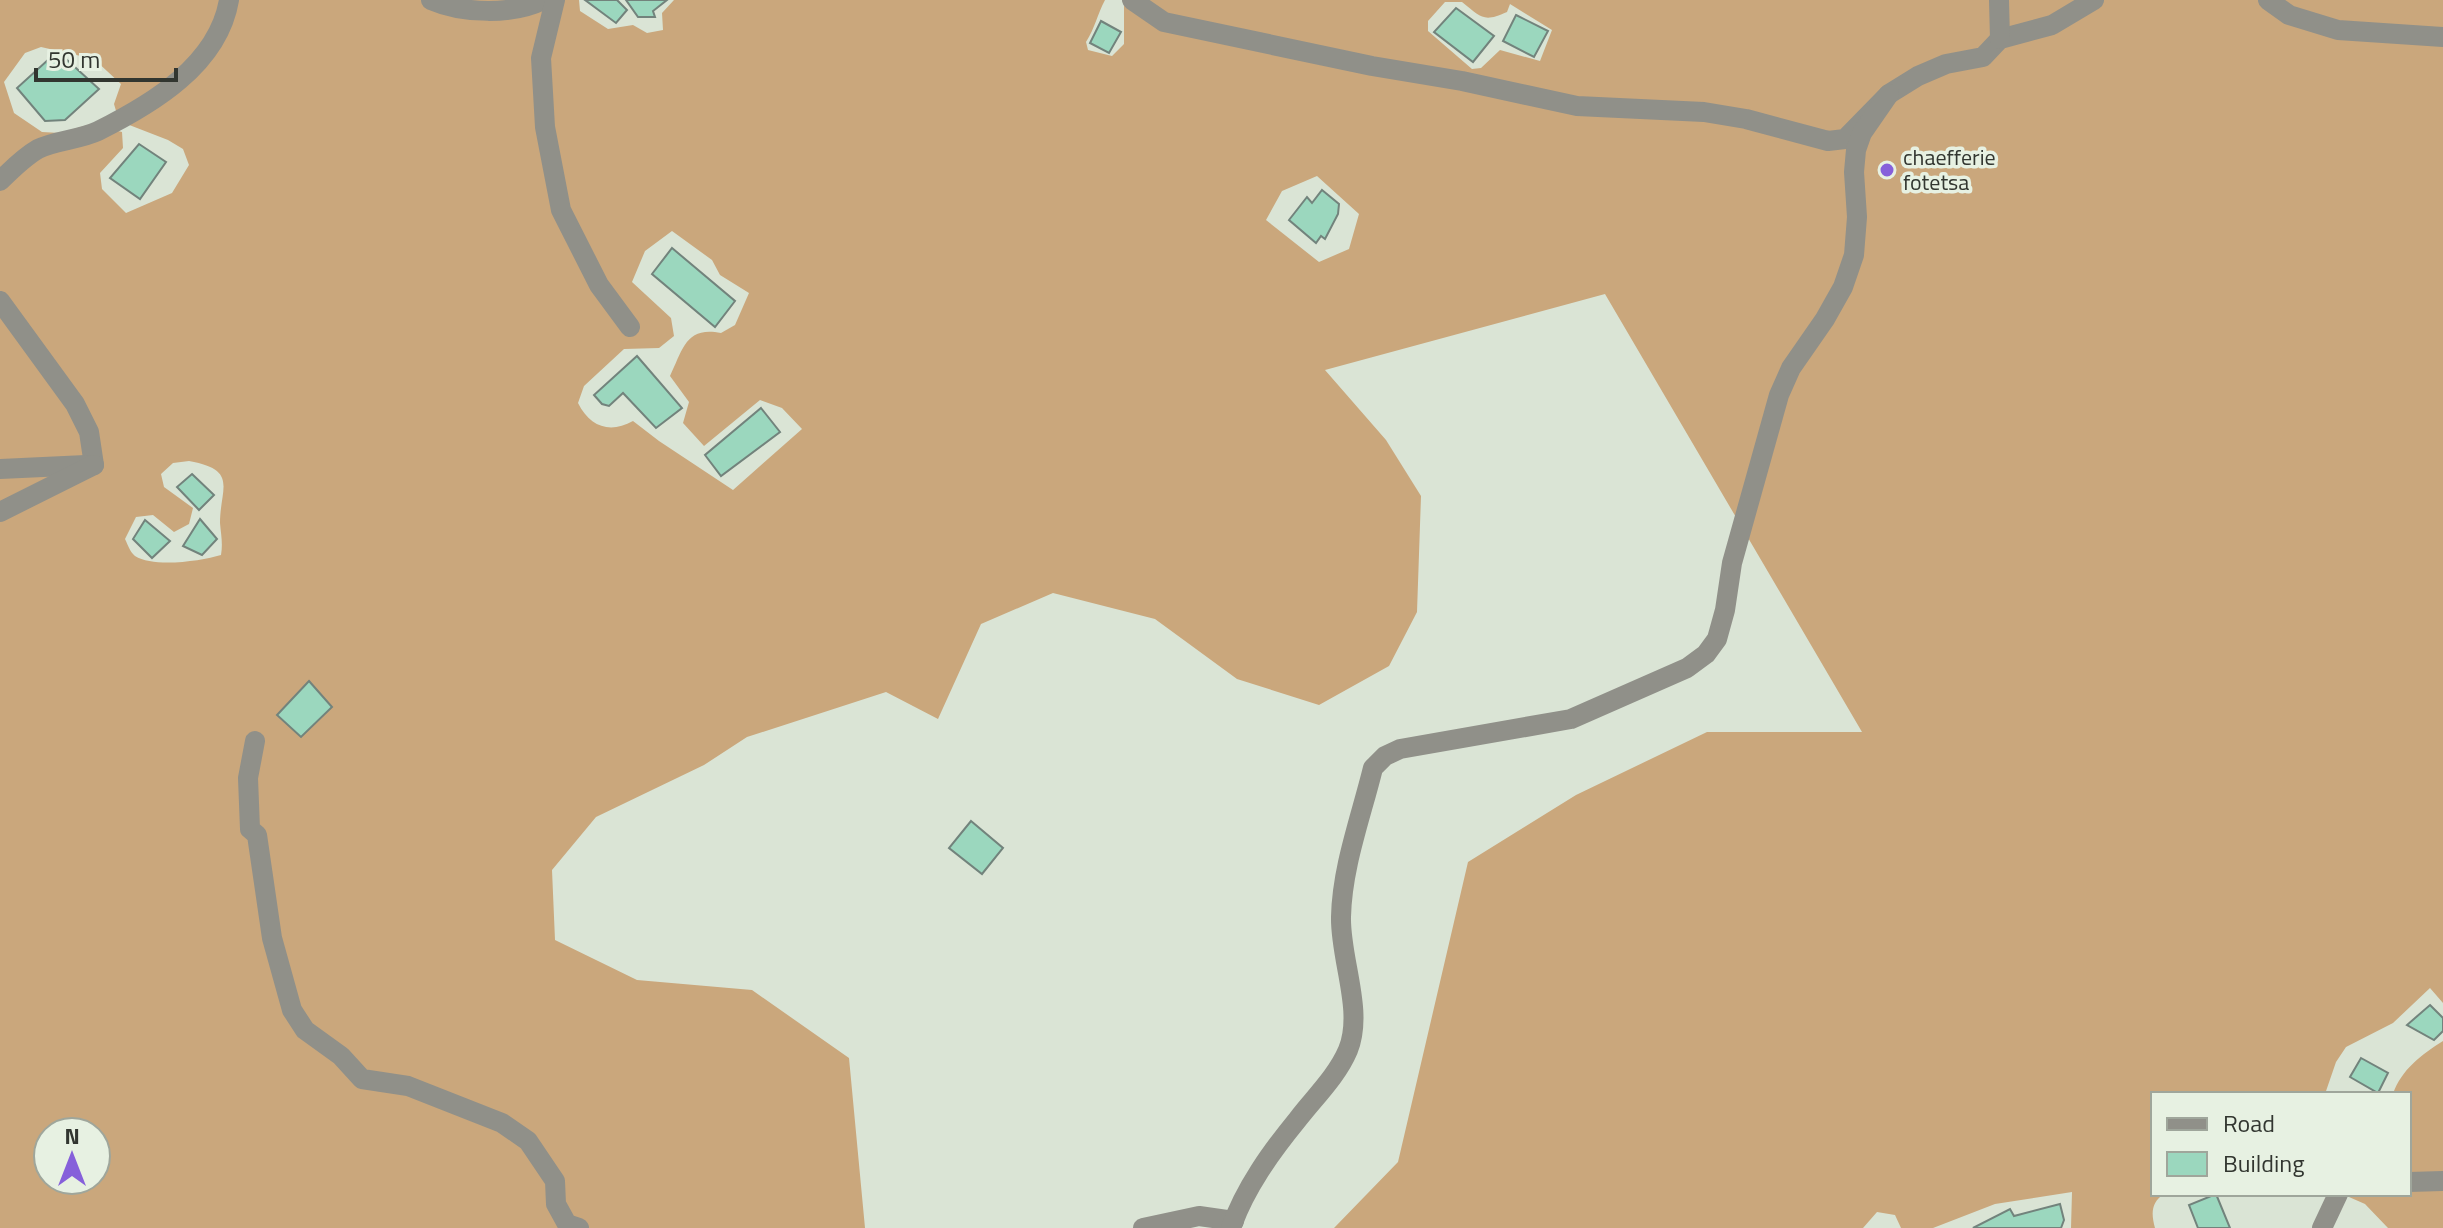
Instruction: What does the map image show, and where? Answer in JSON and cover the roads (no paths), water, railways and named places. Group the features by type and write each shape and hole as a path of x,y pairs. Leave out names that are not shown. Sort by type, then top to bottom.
{"street":[{"path":"0,181 38,149 94,133 182,79 208,50 225,20 229,0"},
{"path":"431,0 477,10 527,8 543,0"},
{"path":"555,0 541,58 545,127 561,210 599,285 630,327"},
{"path":"1132,0 1164,22 1372,66 1462,81 1577,106 1732,116 1828,141 1845,139 1889,94 1946,64 1983,57 2000,39 2052,25 2094,0"},
{"path":"1999,0 2000,39"},
{"path":"2268,0 2289,15 2338,30 2443,37"},
{"path":"1143,1228 1199,1216 1233,1224 1268,1159 1335,1074 1348,1050 1353,1016 1340,919 1343,893 1373,768 1385,756 1400,749 1571,719 1687,668 1706,654 1717,639 1732,563 1779,395 1791,368 1843,287 1854,255 1856,150 1862,133 1889,94"},
{"path":"0,301 75,404 89,432 94,465"},
{"path":"0,469 94,465"},
{"path":"0,512 94,465"},
{"path":"255,741 248,778 250,829 257,835 272,938 292,1010 305,1030 341,1056 362,1079 408,1086 502,1123 528,1141 555,1181 556,1204 567,1224 579,1228"},
{"path":"2411,1182 2443,1181"},
{"path":"2322,1228 2337,1196"}],"place":[{"name":"chaefferie fotetsa","path":"1887,170"}]}
